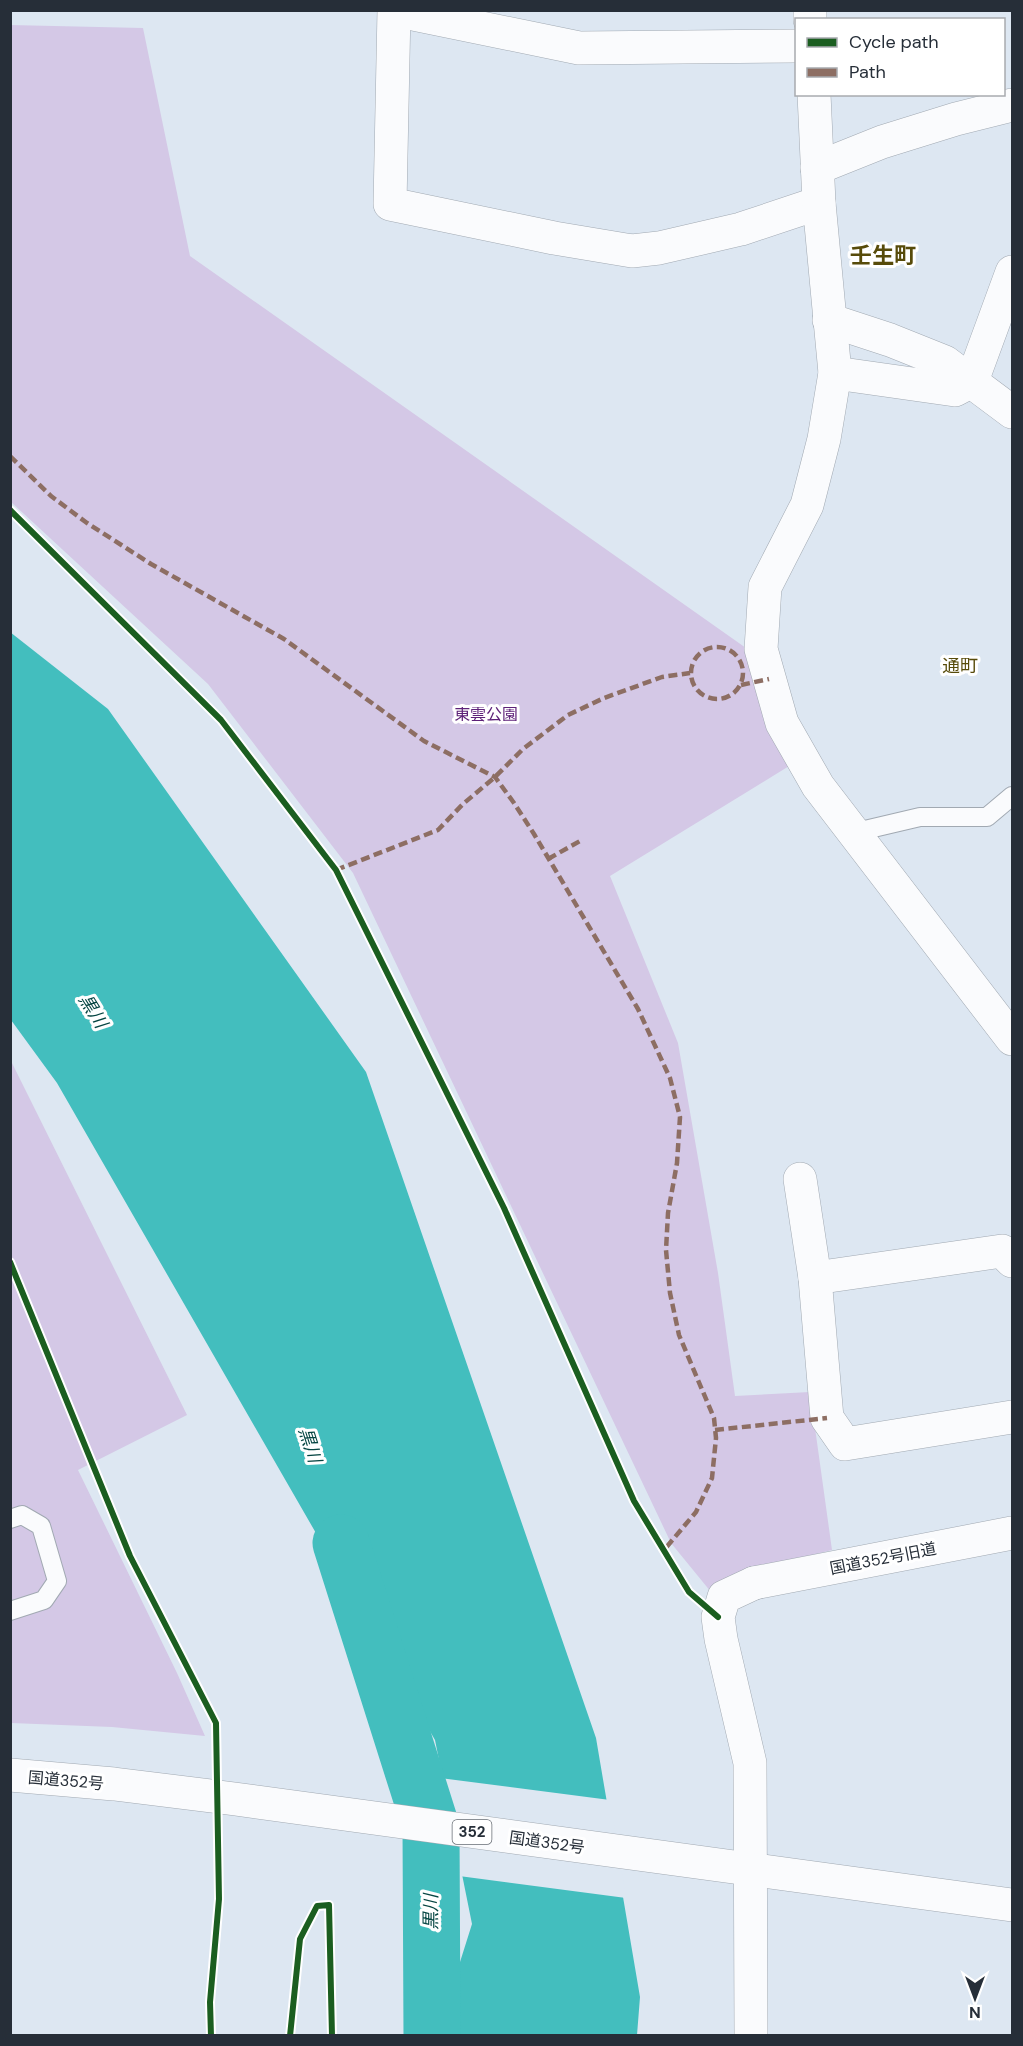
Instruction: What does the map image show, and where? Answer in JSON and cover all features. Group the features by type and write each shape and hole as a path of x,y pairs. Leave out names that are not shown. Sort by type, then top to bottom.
{"main road":[{"path":"795,46 579,48 394,10 390,204 554,238 632,251 659,248 741,229 819,203"},
{"path":"814,96 819,203 835,373 824,439 807,505 765,587 760,649 782,723 818,786 1012,1039"},
{"path":"817,168 882,142 956,119 1012,105"},
{"path":"835,373 955,390 972,381 1012,272"},
{"path":"829,320 890,340 945,362 1012,412"},
{"path":"800,1179 815,1278 827,1418 845,1444 1012,1418"},
{"path":"815,1278 1002,1251 1012,1261"},
{"name":"国道352号旧道","path":"751,2036 750,1763 721,1639 718,1617 724,1597 754,1583 1012,1533"},
{"name":"国道352号","path":"10,1775 114,1784 235,1799 1012,1905"}],"lane":[{"path":"852,833 920,817 987,817 1012,796"},
{"path":"10,1519 22,1515 41,1526 57,1581 44,1600 10,1611"}],"green space":[{"name":"東雲公園","path":"10,25 143,28 190,256 746,648 794,763 610,876 678,1043 718,1273 735,1396 810,1392 832,1550 729,1576 711,1592 671,1543 353,873 208,684 11,502"},
{"path":"10,1059 187,1415 78,1470 177,1673 205,1736 112,1727 11,1723"}],"water":[{"path":"10,632 108,709 366,1072 596,1738 640,1997 637,2035 437,2035 472,1924 435,1740 57,1083 11,1020"}],"pier":[{"path":"440,1778 610,1800 626,1898 459,1876"}],"waterway":[{"name":"黒川","path":"341,1543 431,1827 432,2036"}],"marked path":[{"path":"10,456 51,496 87,523 151,564 284,639 424,741 495,777 534,834 638,1009 670,1078 680,1117 677,1163 668,1213 666,1250 670,1293 679,1335 714,1418 716,1438 712,1478 696,1512 664,1550"},
{"path":"712,647 722,647 736,654 743,673 736,692 722,699 712,699 702,695 695,688 691,678 691,668 695,658 702,651 712,647"},
{"path":"336,870 438,830 523,749 568,715 604,698 662,677 690,673"},
{"path":"741,685 769,679"},
{"path":"548,859 580,841"},
{"path":"715,1430 827,1418"}],"cycle path":[{"path":"10,510 221,720 336,870 504,1208 634,1501 689,1592 718,1617"},
{"path":"10,1262 130,1556 216,1723 219,1899 210,2002 211,2036"},
{"path":"290,2036 300,1939 317,1906 329,1905 332,2036"}],"district":[{"name":"壬生町","path":"883,255"},
{"name":"通町","path":"960,666"}]}
